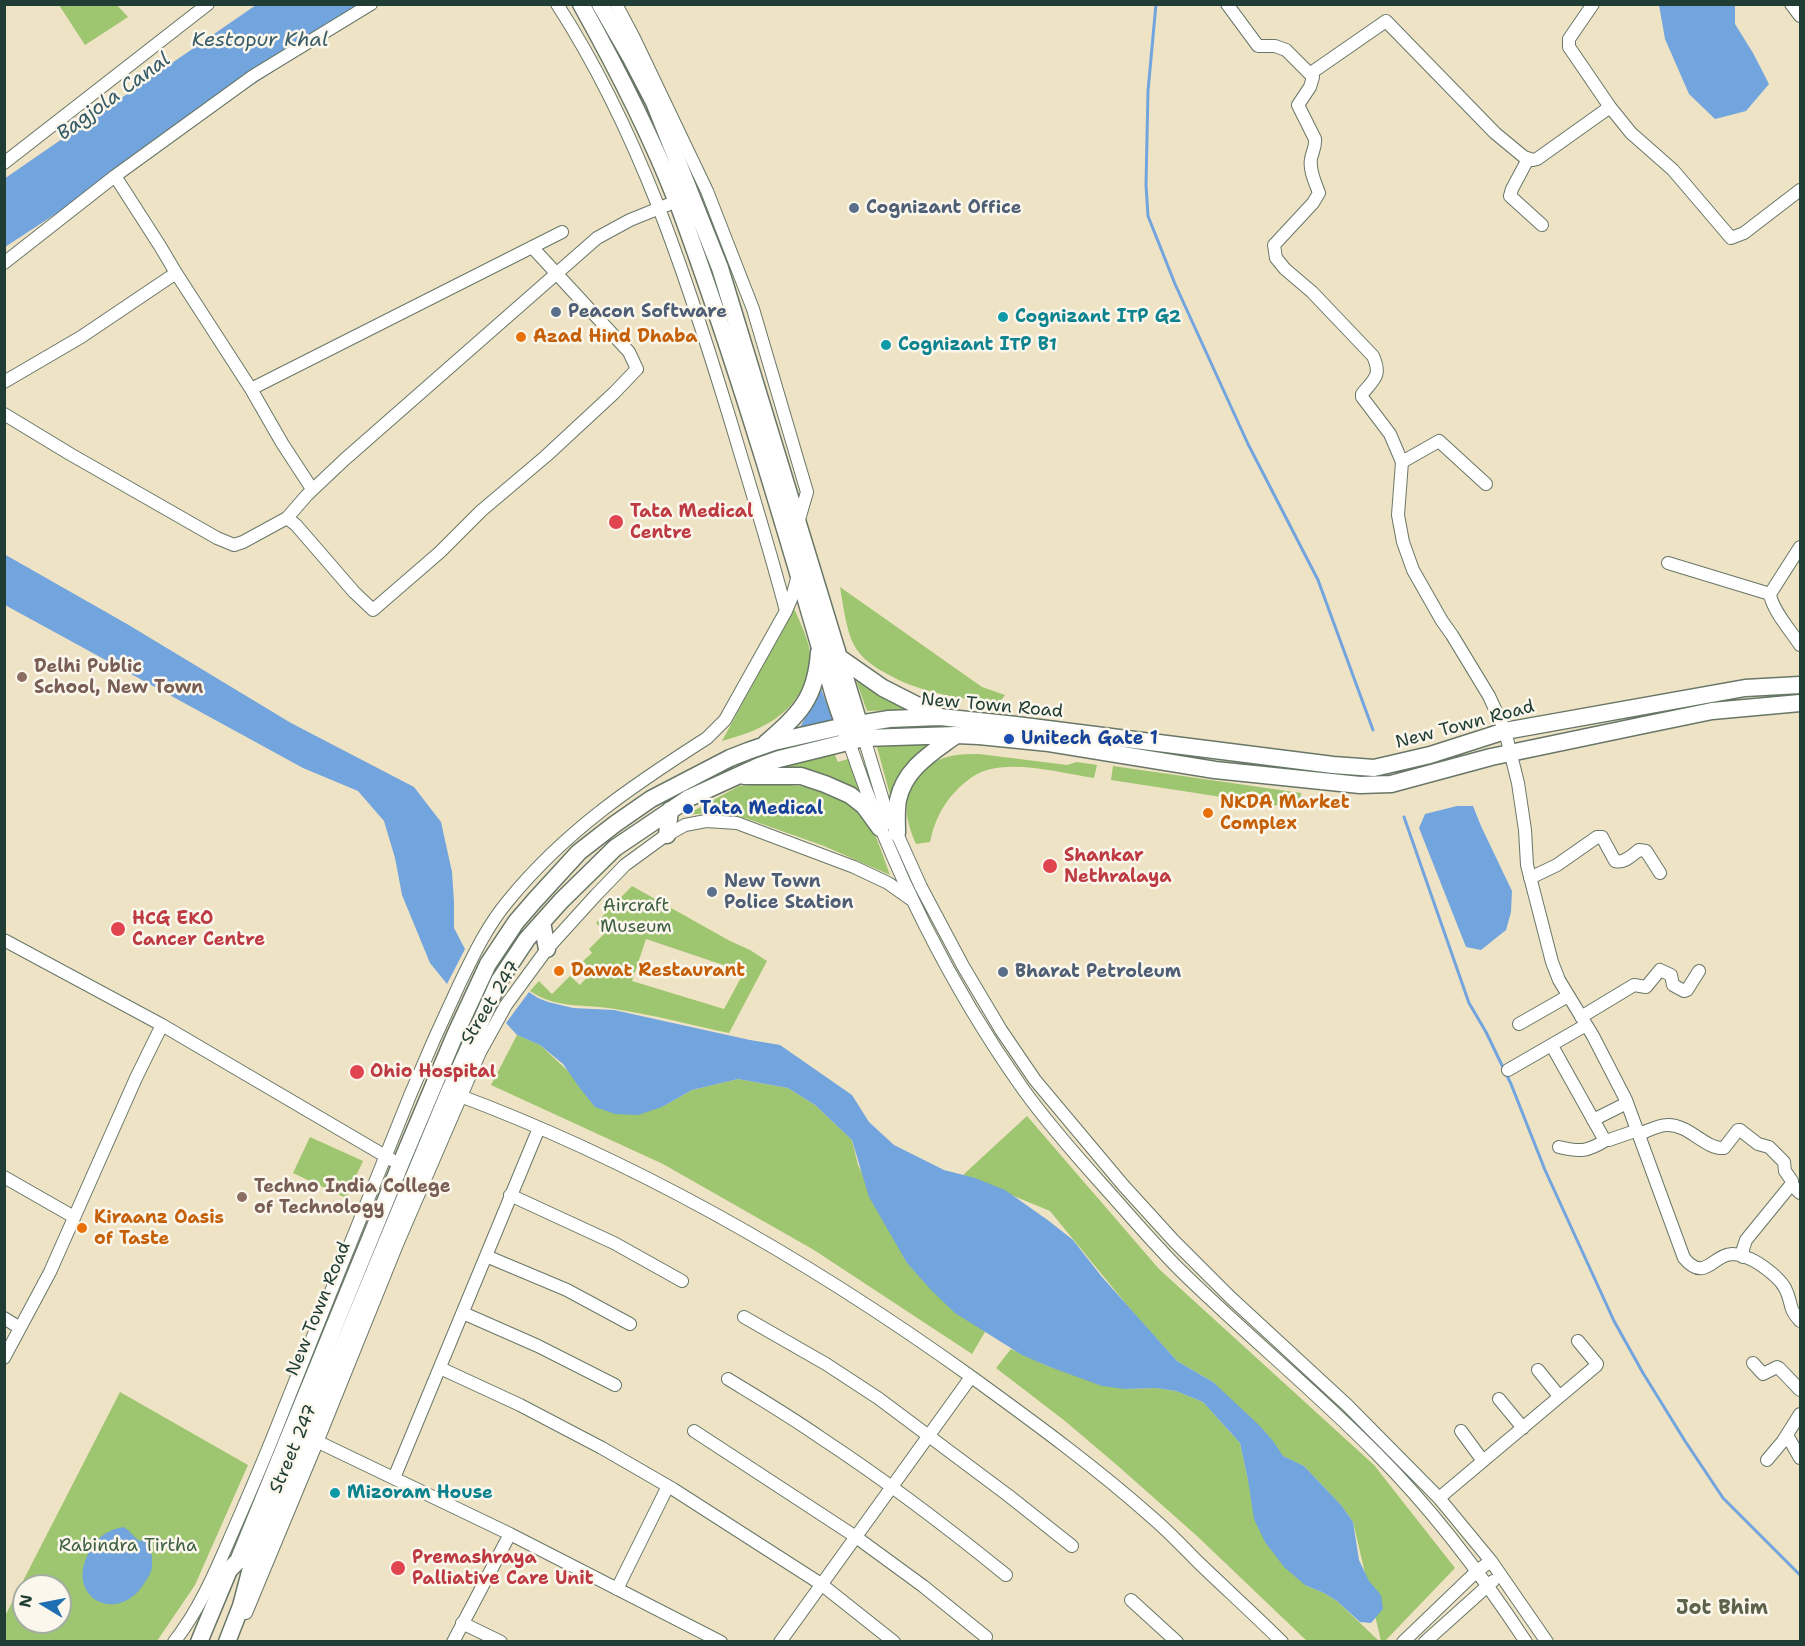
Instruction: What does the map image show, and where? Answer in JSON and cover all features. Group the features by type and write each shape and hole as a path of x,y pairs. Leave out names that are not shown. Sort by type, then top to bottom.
{"main road":[{"path":"581,4 660,159 720,268 840,658 854,733"},
{"path":"600,4 654,102 820,645 854,733"},
{"path":"763,746 791,721 806,702 815,679 820,645"},
{"path":"840,658 883,688 940,717"},
{"name":"New Town Road","path":"854,733 889,719 940,717 1333,765 1374,768 1430,755 1505,731 1745,688 1800,685"},
{"name":"New Town Road","path":"199,1641 229,1570 244,1565 393,1160 488,964 516,922 579,852 651,799 730,758 763,746 854,733 956,735 1049,743 1215,770 1360,785 1391,784 1512,752 1712,711 1800,703"},
{"path":"231,1596 244,1565 312,1438 455,1094 499,981 527,939 561,901 615,848 689,798 735,776 854,733"},
{"path":"735,776 801,776 825,784 850,795 888,831 903,784 911,771 956,735"},
{"path":"667,835 670,810"},
{"path":"542,922 547,950"},
{"path":"227,1641 241,1606 244,1565"}],"street":[{"path":"4,163 208,4"},
{"path":"4,263 116,176 254,76 371,4"},
{"path":"557,4 613,100 659,208 718,380 786,611"},
{"path":"616,4 707,191 753,309 807,492 798,523"},
{"path":"1227,4 1258,46 1275,46 1286,50 1313,77 1310,87 1298,105 1316,140 1310,162 1319,193 1313,203 1273,247 1276,258 1285,269 1312,292 1373,356 1378,367 1376,378 1362,397 1390,434 1402,462 1398,515 1403,542 1413,570 1489,696 1505,731 1512,752 1526,830 1527,865 1552,962 1568,996 1613,1073 1627,1103 1679,1249 1689,1265 1704,1269 1730,1254 1758,1263 1778,1279 1785,1288 1792,1312 1800,1321"},
{"path":"1593,4 1569,39 1569,47 1610,107 1631,133 1673,170 1731,238 1744,233 1800,190"},
{"path":"1791,4 1800,16"},
{"path":"1311,73 1386,21 1495,133 1528,159 1538,159 1610,107"},
{"path":"1528,159 1510,196 1542,225"},
{"path":"116,176 252,389 282,443 312,489"},
{"path":"4,414 217,538 234,544 243,542 287,518 312,489 588,245 606,232 659,208 681,195"},
{"path":"252,389 562,232"},
{"path":"287,518 373,610 440,552 481,511 546,456 637,369 629,352 532,247"},
{"path":"4,382 81,337 176,273"},
{"path":"1402,462 1439,441 1486,484"},
{"path":"1800,547 1770,594 1775,608 1800,645"},
{"path":"1668,563 1770,594"},
{"path":"174,1641 187,1625 207,1591 254,1485 393,1160 453,998 490,926 507,902 547,858 594,815 707,738 725,720 786,611 798,572"},
{"path":"854,733 912,900 969,1005 1023,1089 1083,1163 1179,1269 1377,1454 1407,1485 1477,1571 1527,1641"},
{"name":"Street 247","path":"455,1094 506,1005 547,950 625,865 685,825 706,821 737,823 854,867 888,883 912,900"},
{"path":"888,831 959,959 1001,1030 1035,1080 1123,1185 1174,1241 1347,1405 1439,1498 1491,1561 1547,1641"},
{"path":"1530,878 1557,865 1597,837 1602,837 1615,861 1618,862 1639,850 1646,851 1660,873"},
{"path":"4,940 162,1025 393,1160"},
{"path":"1508,1070 1552,1046 1634,985 1647,986 1660,970 1671,975 1673,985 1684,992 1699,971"},
{"path":"1519,1024 1568,996"},
{"path":"4,1358 50,1272 162,1025"},
{"path":"1552,1046 1606,1140"},
{"path":"1023,1089 1035,1080"},
{"path":"455,1094 539,1128 602,1157 750,1232 862,1301 1021,1412 1155,1520 1282,1641"},
{"path":"1593,1120 1627,1103"},
{"path":"1559,1147 1577,1151 1592,1149 1606,1140 1661,1125 1675,1125 1722,1149 1738,1130 1758,1144 1767,1146 1782,1160 1785,1171 1796,1189 1746,1240 1743,1257"},
{"path":"394,1478 539,1128"},
{"path":"4,1177 74,1217"},
{"path":"510,1195 614,1243 682,1281"},
{"path":"486,1256 567,1290 630,1324"},
{"path":"463,1313 538,1346 615,1384"},
{"path":"744,1317 826,1364 878,1398 1072,1545"},
{"path":"4,1318 20,1328"},
{"path":"1439,1498 1597,1364 1578,1341"},
{"path":"1753,1363 1763,1374 1779,1368 1800,1390"},
{"path":"440,1368 520,1405 668,1486 820,1584 894,1641"},
{"path":"1538,1370 1559,1396"},
{"path":"780,1641 971,1377"},
{"path":"728,1379 822,1438 963,1540 1006,1575"},
{"path":"1499,1399 1522,1428"},
{"path":"1767,1460 1800,1414"},
{"path":"694,1431 856,1537 923,1586 986,1637"},
{"path":"1461,1431 1483,1461"},
{"path":"1787,1435 1800,1458"},
{"path":"312,1438 510,1534 721,1641"},
{"name":"Street 247","path":"234,1641 312,1438"},
{"path":"617,1589 668,1486"},
{"path":"453,1641 510,1534"},
{"path":"1402,1641 1477,1571 1491,1561"},
{"path":"1426,1641 1501,1575"},
{"path":"1131,1600 1177,1641"},
{"path":"462,1623 501,1641"}],"green space":[{"path":"59,5 117,5 128,17 85,45"},
{"path":"840,587 982,687 1005,695 999,703 952,696 909,684 876,668 859,653 851,639"},
{"path":"794,608 810,652 807,675 798,696 781,715 770,722 722,741"},
{"path":"852,669 914,709 867,711"},
{"path":"934,743 909,764 893,794 890,795 877,747"},
{"path":"834,753 838,762 848,759 859,789 858,793 782,769 783,767"},
{"path":"979,754 1067,765 1077,762 1097,765 1094,778 1024,767 984,771 961,786 945,804 930,842 916,844 909,825 907,806 911,789 916,781 929,766 943,758"},
{"path":"1113,766 1301,793 1300,809 1111,780"},
{"path":"794,785 824,791 850,804 862,814 871,827 890,875 824,846 745,818 710,813 686,815 739,786"},
{"name":"Aircraft Museum","path":"632,886 767,961 729,1033 630,1011 550,1001 530,991 539,981 552,994 570,976 580,985 590,974 584,969 587,965 583,961 592,953 589,949 606,932 596,923","holes":["646,939 744,972 724,1009 632,981"]},
{"path":"517,1035 540,1045 568,1071 595,1107 662,1107 692,1090 738,1079 788,1088 815,1105 852,1140 858,1165 907,1263 985,1332 972,1354 814,1250 663,1164 491,1085"},
{"path":"1027,1116 1159,1269 1374,1465 1455,1568 1385,1641 1381,1641 1353,1522 1341,1505 1304,1466 1283,1456 1213,1382 1177,1361 1131,1310 1050,1211 963,1175"},
{"path":"310,1137 363,1161 346,1198 293,1173"},
{"path":"1011,1349 1050,1367 1125,1389 1156,1388 1176,1391 1203,1402 1240,1443 1248,1480 1305,1585 1337,1601 1379,1641 1307,1641 1197,1536 1118,1466 1065,1421 996,1368"},
{"name":"Rabindra Tirtha","path":"120,1392 248,1465 195,1585 157,1641 5,1641 4,1618 12,1602 12,1634 72,1634 72,1574 27,1574"}],"water":[{"name":"Kestopur Khal","path":"256,5 375,5 5,247 4,179"},
{"path":"1659,5 1735,5 1735,24 1769,84 1746,111 1715,119 1689,94 1665,39"},
{"path":"4,554 127,624 291,723 414,787 441,822 452,872 454,928 465,949 447,984 430,963 402,895 395,858 384,821 358,791 303,768 5,605"},
{"path":"819,683 833,721 798,731 814,701"},
{"path":"1457,806 1473,806 1512,891 1511,912 1506,930 1481,950 1466,947 1419,828 1425,814"},
{"path":"529,992 548,1002 573,1008 614,1010 780,1045 852,1095 869,1122 894,1145 944,1170 975,1178 1005,1190 1049,1221 1073,1240 1102,1277 1177,1361 1213,1382 1260,1426 1283,1456 1304,1466 1341,1505 1353,1522 1359,1560 1369,1581 1381,1595 1383,1609 1371,1623 1360,1622 1337,1601 1305,1585 1284,1567 1265,1542 1254,1519 1240,1443 1203,1402 1176,1391 1102,1386 1022,1355 955,1313 907,1263 869,1197 852,1140 815,1105 788,1088 738,1079 692,1090 662,1107 638,1115 615,1114 595,1107 563,1064 540,1045 517,1035 506,1023"},
{"path":"124,1527 139,1541 144,1540 151,1549 151,1572 134,1595 122,1602 110,1604 98,1601 89,1594 84,1584 83,1570 88,1554 94,1543 102,1536"}],"waterway":[{"path":"1156,4 1148,91 1146,185 1148,216 1175,284 1248,444 1318,580 1373,730"},
{"path":"1404,817 1469,1003 1511,1084 1545,1170 1614,1321 1643,1373 1723,1498 1800,1575"}],"place":[{"name":"Cognizant Office","path":"854,208"},
{"name":"Peacon Software","path":"556,312"},
{"name":"Cognizant ITP G2","path":"1003,317"},
{"name":"Azad Hind Dhaba","path":"521,337"},
{"name":"Cognizant ITP B1","path":"886,345"},
{"name":"Tata Medical Centre","path":"616,522"},
{"name":"Delhi Public School, New Town","path":"22,677"},
{"name":"Unitech Gate 1","path":"1009,739"},
{"name":"Tata Medical","path":"688,809"},
{"name":"NKDA Market Complex","path":"1208,813"},
{"name":"Shankar Nethralaya","path":"1050,866"},
{"name":"New Town Police Station","path":"712,892"},
{"name":"HCG EKO Cancer Centre","path":"118,929"},
{"name":"Dawat Restaurant","path":"559,971"},
{"name":"Bharat Petroleum","path":"1003,972"},
{"name":"Ohio Hospital","path":"357,1072"},
{"name":"Techno India College of Technology","path":"242,1197"},
{"name":"Kiraanz Oasis of Taste","path":"82,1228"},
{"name":"Mizoram House","path":"335,1493"},
{"name":"Premashraya Palliative Care Unit","path":"398,1568"}],"district":[{"name":"Jot Bhim","path":"1722,1609"}],"water label":[{"name":"Bagjola Canal","path":"114,97"}]}
